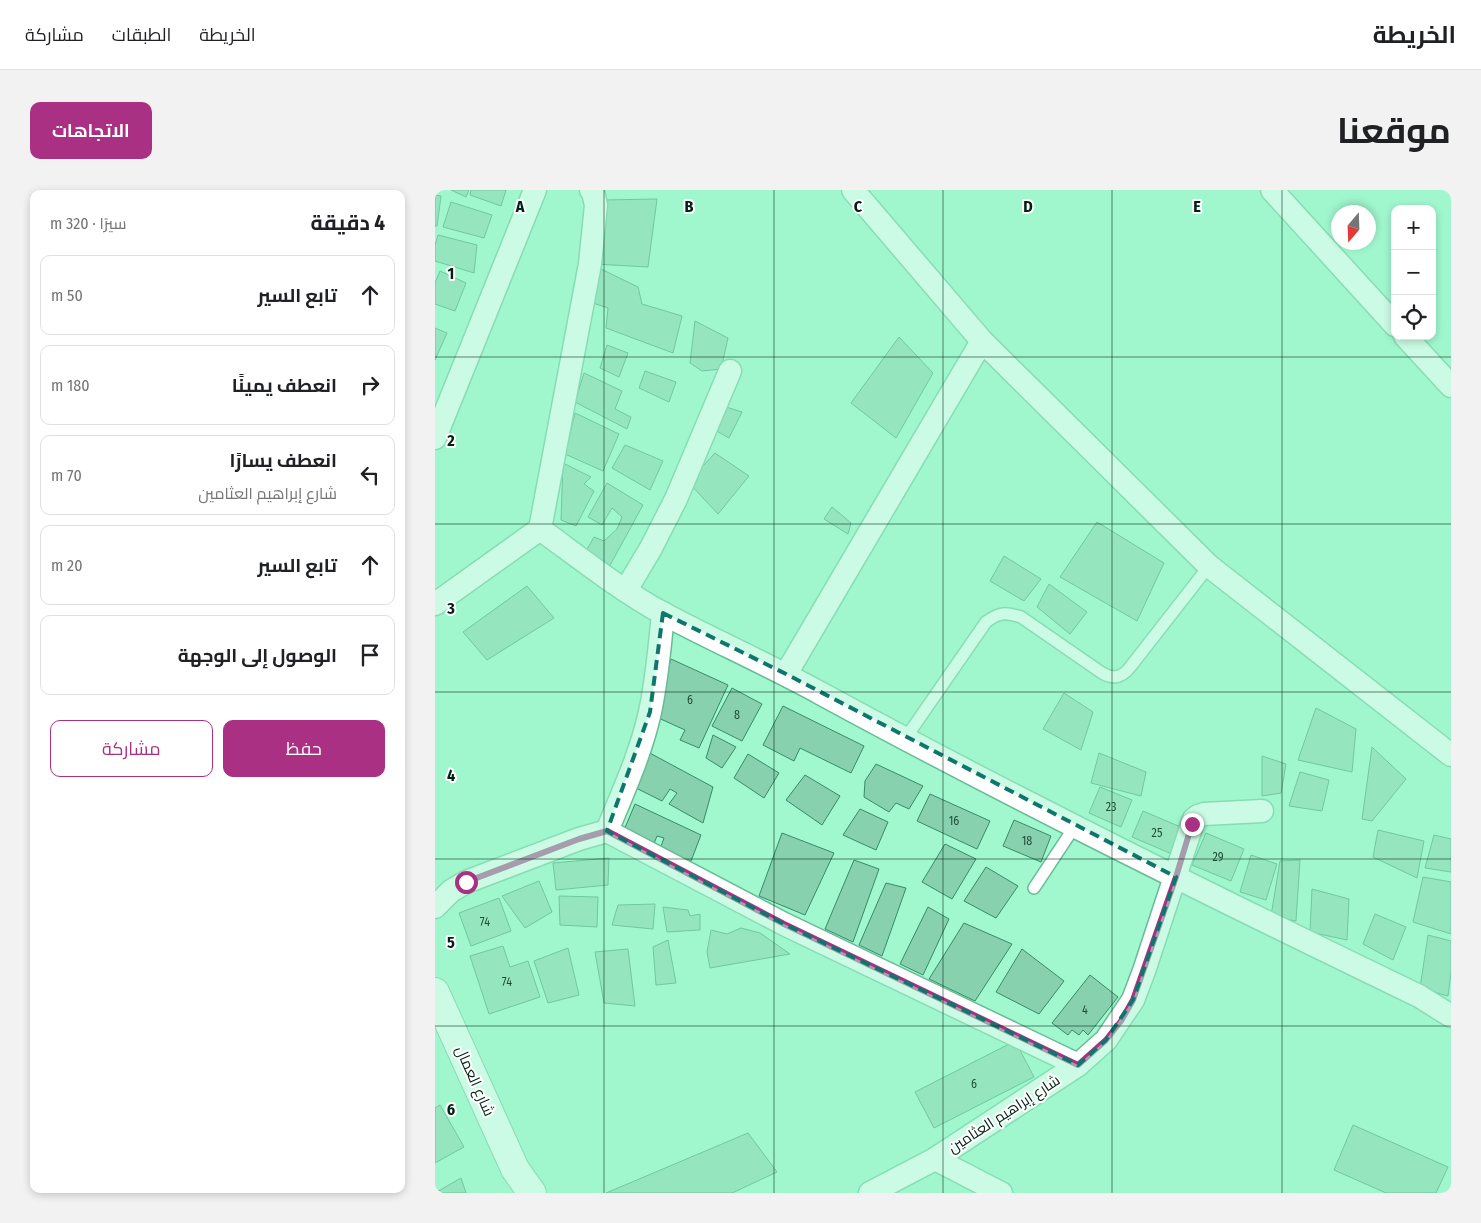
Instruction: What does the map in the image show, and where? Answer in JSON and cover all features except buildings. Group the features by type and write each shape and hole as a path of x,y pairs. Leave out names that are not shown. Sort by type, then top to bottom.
{"street":[{"path":"435,438 535,190"},
{"path":"435,604 540,529 590,264 596,205 591,190"},
{"path":"853,190 982,341 1209,566 1451,755"},
{"path":"1272,190 1391,321"},
{"path":"1409,340 1451,386"},
{"path":"787,674 982,341"},
{"path":"626,590 651,548 676,499 730,371"},
{"path":"540,529 626,590 663,613 787,674 905,739 1075,826 1419,996 1451,1016"},
{"path":"607,831 639,749 650,712 663,613"},
{"name":"شارع إبراهيم العثامين","path":"870,1193 935,1159 1078,1065 1106,1040 1121,1021 1133,1000 1176,877 1192,824 1197,816 1262,811"},
{"path":"435,907 451,891 466,882 579,839 607,831 784,924 1078,1065"},
{"name":"شارع العمال","path":"435,992 516,1181 531,1193"},
{"path":"935,1159 1001,1193"}],"lane":[{"path":"905,739 986,622 997,614 1009,613 1021,617 1103,673 1109,676 1121,676 1126,673 1209,566"},
{"path":"1034,888 1075,826"}],"highlighted area":[{"path":"663,613 786,674 1176,877 1133,1000 1106,1040 1078,1065 784,924 607,831 650,712"}],"route":[{"path":"466,882 579,839 607,831 784,924 1078,1065 1106,1040 1121,1021 1133,1000 1176,877 1192,824"}]}
